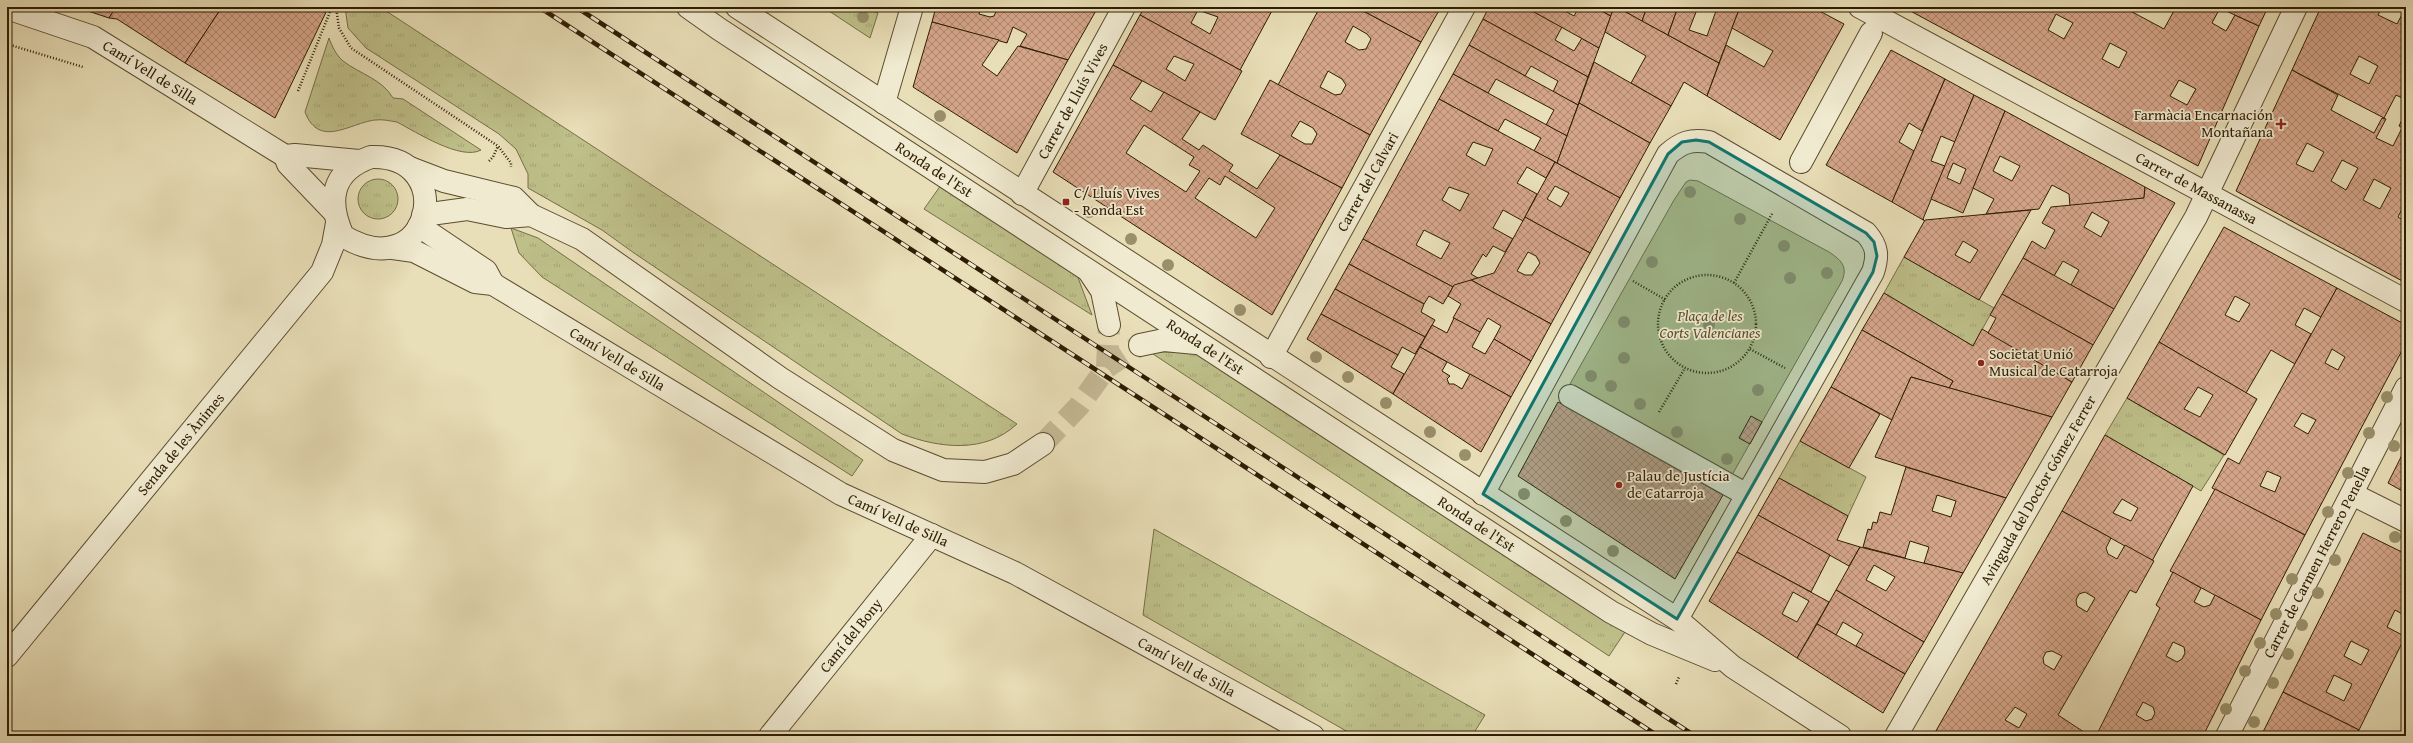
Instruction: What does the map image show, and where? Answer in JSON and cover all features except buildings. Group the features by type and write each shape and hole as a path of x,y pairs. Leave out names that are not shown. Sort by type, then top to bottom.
{"street":[{"name":"Ronda de l'Est","path":"688,7 718,29 1089,270 1610,612 1652,634 1733,667"},
{"name":"Ronda de l'Est","path":"737,7 1271,357 1677,619 1733,667 1840,736"},
{"name":"Carrer de Lluís Vives","path":"1022,194 1124,7"},
{"name":"Carrer del Calvari","path":"1271,357 1464,7"},
{"name":"Carrer de Massanassa","path":"1860,7 2406,301"},
{"name":"Avinguda del Doctor Gómez Ferrer","path":"1896,736 2208,194 2296,7"},
{"name":"Camí Vell de Silla","path":"7,8 93,37 285,156 288,164 335,217"},
{"path":"884,103 910,8"},
{"path":"1801,162 1871,33"},
{"path":"1483,494 1668,154 1682,142 1696,140 1710,142 1866,233 1874,242 1878,256 1873,272 1677,619"},
{"path":"285,156 295,155 359,162"},
{"path":"410,168 424,189 425,201 421,220 405,242 393,248 380,250 366,248 343,236 335,217 333,196 338,182 346,171 359,162 371,157 385,157 398,160 410,168 444,181 514,198 531,216 582,239 780,378 893,450 943,470 986,472 1013,464 1043,444"},
{"path":"421,220 466,208 506,217 531,216"},
{"name":"Senda de les Ànimes","path":"7,656 322,272 332,250 335,217"},
{"name":"Camí Vell de Silla","path":"421,220 486,271 493,284"},
{"name":"Camí Vell de Silla","path":"393,248 414,251 475,282 493,284 841,494 1015,573 1313,736"},
{"path":"1089,270 1102,291 1109,325"},
{"path":"1140,345 1164,340 1201,344"},
{"name":"Carrer de Carmen Herrero Penella","path":"2227,736 2406,388"},
{"path":"1570,396 1747,495"},
{"path":"2352,494 2406,521"},
{"name":"Camí del Bony","path":"770,736 932,535"}],"path":[{"path":"298,91 332,7"},
{"path":"336,7 338,28 351,48 498,146 511,163 512,170"},
{"path":"1734,283 1773,212"},
{"path":"1711,275 1727,279 1734,283 1741,288 1751,302 1757,318 1756,334 1750,349 1739,362 1725,370 1709,374 1694,372 1685,368 1668,354 1661,340 1658,324 1661,308 1668,294 1680,283 1695,276 1711,275"},
{"path":"1629,279 1666,300"},
{"path":"1750,349 1791,371"},
{"path":"1644,438 1685,368"}],"highlighted area":[{"path":"1696,140 1709,142 1866,233 1874,242 1877,256 1873,272 1677,619 1483,494 1668,154 1682,142"}],"green space":[{"path":"345,7 380,7 1017,424 1004,434 991,440 961,446 931,443 902,434 602,230 528,188 528,174 516,149 499,134 366,48 348,28"},
{"path":"823,7 862,7 878,13 870,38"},
{"path":"329,38 336,53 343,61 377,81 393,98 403,99 481,150 462,152 451,149 397,122 386,120 365,122 336,131 327,132 318,129 311,123 305,112"},
{"path":"378,179 386,181 392,185 396,191 398,199 396,207 392,213 386,217 378,219 370,217 364,213 360,207 358,199 360,191 364,185 370,181"},
{"name":"Plaça de les Corts Valencianes","path":"1690,180 1698,181 1829,252 1840,261 1844,267 1844,276 1842,281 1732,475 1570,384 1674,200 1686,182"},
{"path":"941,185 1077,275 1092,315 924,209"},
{"path":"511,228 538,238 863,460 852,476 542,277 519,253"},
{"path":"1904,257 1994,308 1973,346 1884,293"},
{"path":"1150,352 1195,352 1625,632 1609,656"},
{"path":"2127,398 2224,455 2201,491 2105,435"},
{"path":"1800,441 1866,477 1848,516 1779,478"},
{"path":"1154,529 1485,715 1472,736 1355,736 1143,615"}],"tunnel":[{"path":"1107,367 1109,325"},
{"path":"1043,444 1079,406 1107,367 1140,345"}],"railway":[{"path":"539,7 1658,736"},
{"path":"576,7 1695,736"}],"place":[{"name":"Farmàcia Encarnación Montañana","path":"2281,124"},
{"name":"C/ Lluís Vives - Ronda Est","path":"1066,202"},
{"name":"Societat Unió Musical de Catarroja","path":"1981,363"},
{"name":"Palau de Justícia de Catarroja","path":"1619,485"}]}
